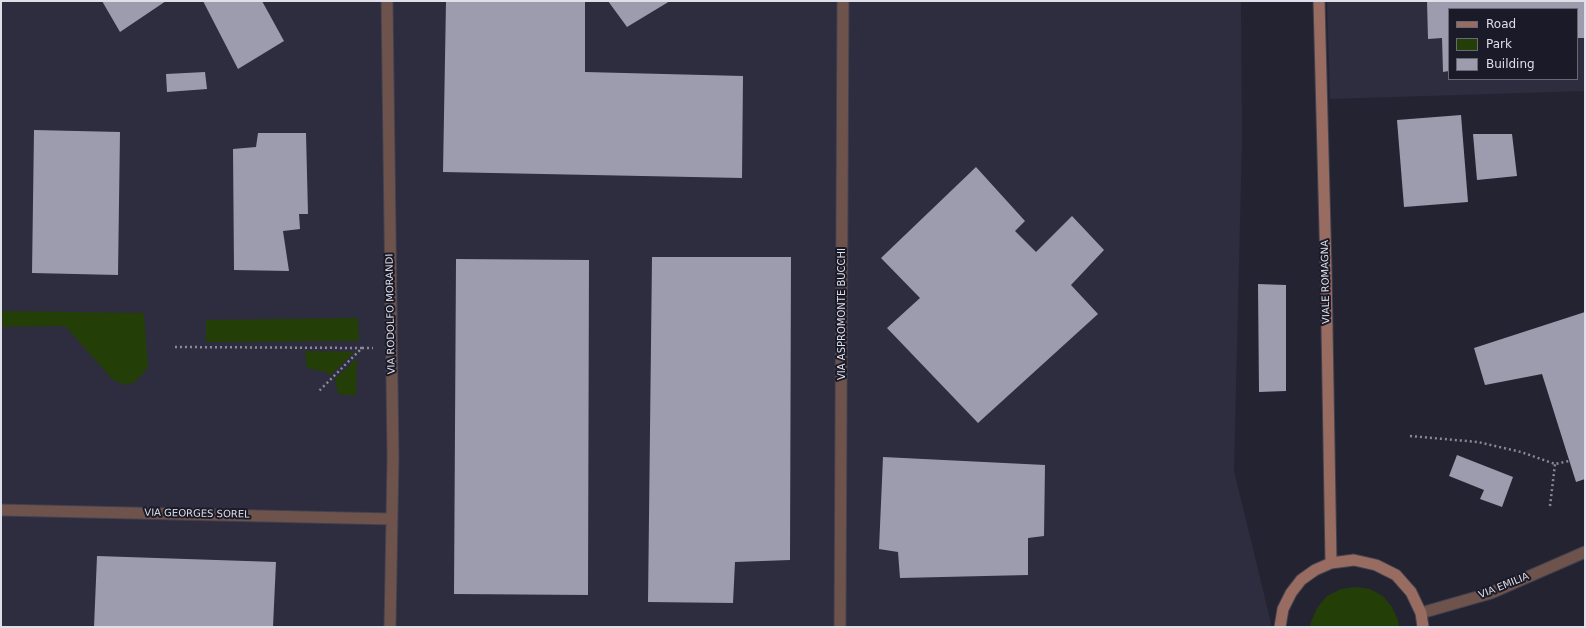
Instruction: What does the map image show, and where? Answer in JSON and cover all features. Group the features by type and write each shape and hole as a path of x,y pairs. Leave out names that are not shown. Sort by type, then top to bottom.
{"main road":[{"name":"VIALE ROMAGNA","path":"1319,1 1331,563"},
{"path":"1280,627 1283,609 1301,580 1316,570 1331,563 1354,560 1376,565 1396,575 1412,592 1421,613 1423,627"}],"street":[{"name":"VIA RODOLFO MORANDI","path":"387,1 393,457 390,627"},
{"name":"VIA ASPROMONTE BUCCHI","path":"840,627 844,1"},
{"name":"VIA GEORGES SOREL","path":"1,510 392,519"},
{"name":"VIA EMILIA","path":"1421,613 1491,593 1585,552"}],"path":[{"path":"175,347 362,348 319,391"},
{"path":"1410,436 1478,442 1521,452 1555,464 1569,461"},
{"path":"1550,506 1555,464"}],"shaded area":[{"path":"1,1 1241,1 1242,140 1234,471 1272,627 1,627"},
{"path":"1327,1 1585,1 1585,91 1330,99"}],"green space":[{"path":"1,311 144,313 148,368 135,382 126,385 113,380 65,326 1,327"},
{"path":"358,318 359,341 206,342 206,320"},
{"path":"305,351 354,352 330,376 326,372 307,368"},
{"path":"357,358 356,396 338,394 335,379"},
{"path":"1356,587 1370,589 1383,596 1392,607 1398,620 1399,627 1310,627 1317,608 1327,596 1341,589"}],"building":[{"path":"102,1 166,1 120,32"},
{"path":"203,1 262,1 284,41 238,69"},
{"path":"446,1 585,1 585,72 743,76 742,178 443,172"},
{"path":"608,1 670,1 627,27"},
{"path":"1427,1 1585,1 1585,38 1578,38 1578,8 1448,8 1448,71 1443,72 1442,38 1428,39"},
{"path":"205,72 207,89 167,92 166,74"},
{"path":"1461,115 1468,202 1404,207 1397,120"},
{"path":"34,130 120,132 118,275 32,273"},
{"path":"258,133 306,133 308,214 299,214 300,229 283,231 289,271 234,270 233,149 256,147"},
{"path":"1473,134 1512,134 1517,176 1477,180"},
{"path":"976,167 1025,221 1015,231 1036,252 1072,216 1104,250 1071,285 1098,314 978,423 887,328 920,298 881,258"},
{"path":"652,257 791,257 790,560 735,562 733,603 648,602"},
{"path":"456,259 589,260 588,595 454,594"},
{"path":"1258,284 1286,285 1286,391 1259,392"},
{"path":"1585,312 1585,479 1576,482 1542,374 1485,385 1474,348"},
{"path":"1457,455 1513,477 1502,507 1480,499 1484,490 1449,476"},
{"path":"883,457 1045,465 1044,536 1028,538 1028,575 900,578 898,552 879,549"},
{"path":"97,556 276,562 273,627 94,627"}]}
